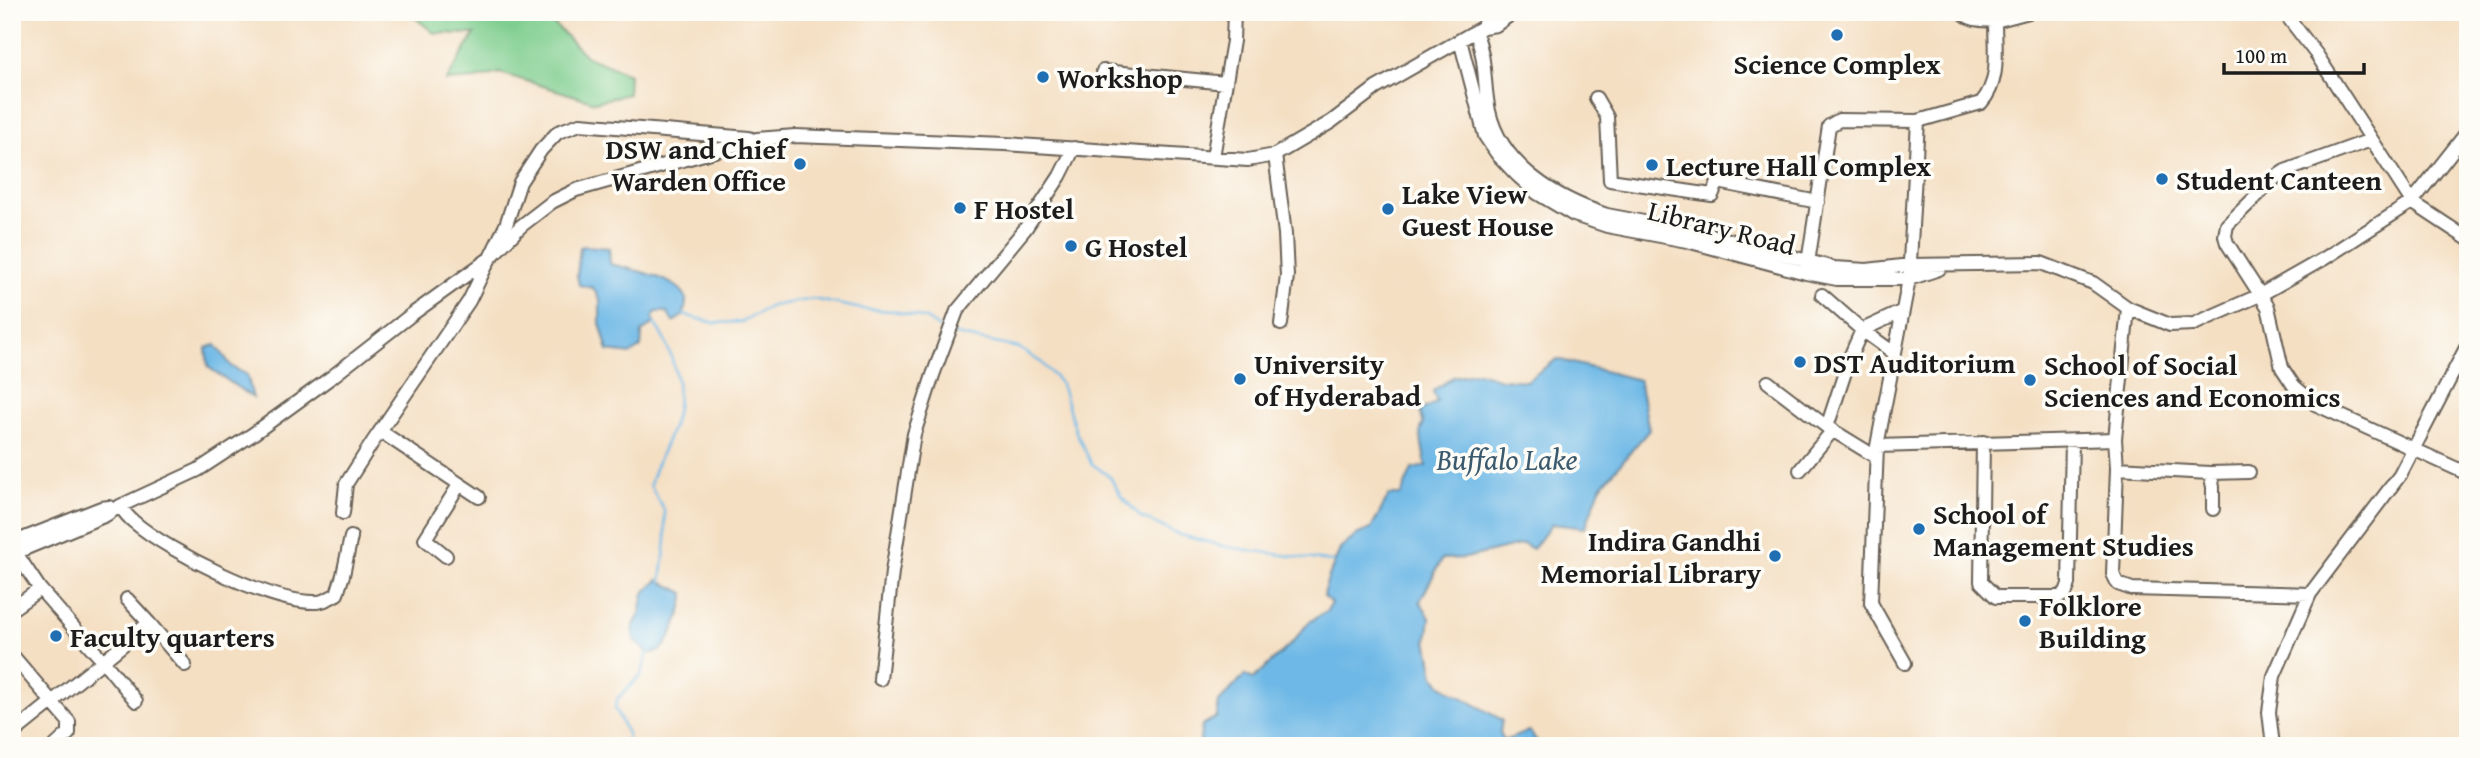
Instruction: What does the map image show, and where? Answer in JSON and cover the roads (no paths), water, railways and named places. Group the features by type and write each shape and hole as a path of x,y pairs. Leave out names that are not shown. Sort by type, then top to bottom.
{"street":[{"path":"1213,157 1233,40 1234,12"},
{"path":"1491,12 1479,29 1489,112 1496,133 1515,160 1541,183 1574,203 1606,215 1732,240 1807,267 1850,269 1910,265 2041,263 2093,283 2128,308 2170,325 2194,324 2260,295 2325,258 2412,202 2468,131"},
{"path":"344,513 346,484 469,301 506,225 520,182 541,150 558,132 580,124 757,139 836,137 1074,148 1248,160 1275,155 1331,122 1376,88 1479,29 1496,25 1514,12"},
{"path":"1962,12 1965,16 1978,20 1994,21 2029,12"},
{"path":"2284,12 2317,55 2412,202 2468,239"},
{"path":"1807,267 1829,126 1839,120 1918,121 1981,103 1988,96 1995,79 1994,21"},
{"name":"Library Road","path":"1460,40 1485,136 1497,155 1537,193 1574,215 1607,226 1807,267 1837,279 1909,279 1948,265"},
{"path":"1103,71 1226,83"},
{"path":"1596,98 1607,117 1610,180 1712,195 1718,182 1818,202"},
{"path":"1905,663 1871,603 1877,452 1909,279 1918,121"},
{"path":"135,701 40,589 13,549 106,515 198,470 333,376 411,314 490,258 521,226 552,202 576,190 757,139"},
{"path":"2371,140 2276,177 2227,225 2227,243 2268,307 2282,368 2294,386 2315,404 2468,474"},
{"path":"880,679 892,572 914,434 933,375 957,311 1025,229 1074,148"},
{"path":"1275,155 1285,234 1287,276 1281,324"},
{"path":"1822,295 1862,331 1894,353"},
{"path":"2128,308 2115,439 2117,468 2113,574 2118,584 2132,589 2310,594"},
{"path":"1800,470 1830,429 1850,357 1862,331 1903,311"},
{"path":"2273,746 2269,712 2274,676 2310,594 2400,475 2468,345"},
{"path":"1768,382 1830,429 1877,452 1983,442 2115,439"},
{"path":"380,431 479,497"},
{"path":"1983,442 1981,582 1996,597 2060,597 2069,584 2072,441"},
{"path":"2117,468 2249,472"},
{"path":"2213,509 2213,487 2217,473"},
{"path":"446,556 425,539 458,485"},
{"path":"120,506 134,522 190,558 261,591 320,603 337,594 344,575 351,537"},
{"path":"12,609 40,589"},
{"path":"127,599 185,665"},
{"path":"12,734 149,623"},
{"path":"12,655 69,722 69,733 55,746"}],"water":[{"path":"580,247 609,248 610,264 652,275 674,285 686,298 684,315 673,322 667,312 656,312 654,323 642,332 641,347 631,354 608,351 600,323 600,300 593,288 579,285 577,276"},
{"path":"216,345 232,367 247,375 253,398 208,367 206,348"},
{"name":"Buffalo Lake","path":"1557,359 1639,380 1649,430 1600,488 1585,528 1552,524 1533,549 1523,544 1466,558 1442,559 1420,601 1430,618 1427,640 1434,675 1442,686 1502,720 1500,732 1504,741 1529,731 1541,746 1199,746 1202,725 1217,717 1219,702 1245,675 1253,679 1292,643 1309,622 1327,611 1331,603 1324,596 1327,581 1340,549 1358,534 1371,529 1389,495 1401,495 1412,469 1426,466 1420,433 1423,423 1420,411 1437,402 1433,391 1453,377 1478,372 1501,379 1526,381"},
{"path":"658,580 684,593 684,599 668,641 659,651 648,653 634,640 633,627 640,614 644,593"}],"waterway":[{"path":"684,315 715,323 742,322 771,306 813,299 862,309 894,311 926,319 945,332"},
{"path":"654,323 665,341 673,363 678,396 672,427 650,485 664,510 666,540 661,582"},
{"path":"951,334 1019,348 1042,363 1061,384 1076,432 1091,463 1110,477 1121,496 1141,517 1180,535 1227,547 1333,562"},
{"path":"624,746 628,736 615,708 618,698 641,675 648,653"}],"place":[{"name":"Science Complex","path":"1837,35"},
{"name":"Workshop","path":"1043,77"},
{"name":"DSW and Chief Warden Office","path":"800,164"},
{"name":"Lecture Hall Complex","path":"1652,165"},
{"name":"Student Canteen","path":"2162,179"},
{"name":"F Hostel","path":"960,208"},
{"name":"Lake View Guest House","path":"1388,209"},
{"name":"G Hostel","path":"1071,246"},
{"name":"DST Auditorium","path":"1800,362"},
{"name":"University of Hyderabad","path":"1240,379"},
{"name":"School of Social Sciences and Economics","path":"2030,380"},
{"name":"School of Management Studies","path":"1919,529"},
{"name":"Indira Gandhi Memorial Library","path":"1775,556"},
{"name":"Folklore Building","path":"2025,621"},
{"name":"Faculty quarters","path":"56,636"}]}
